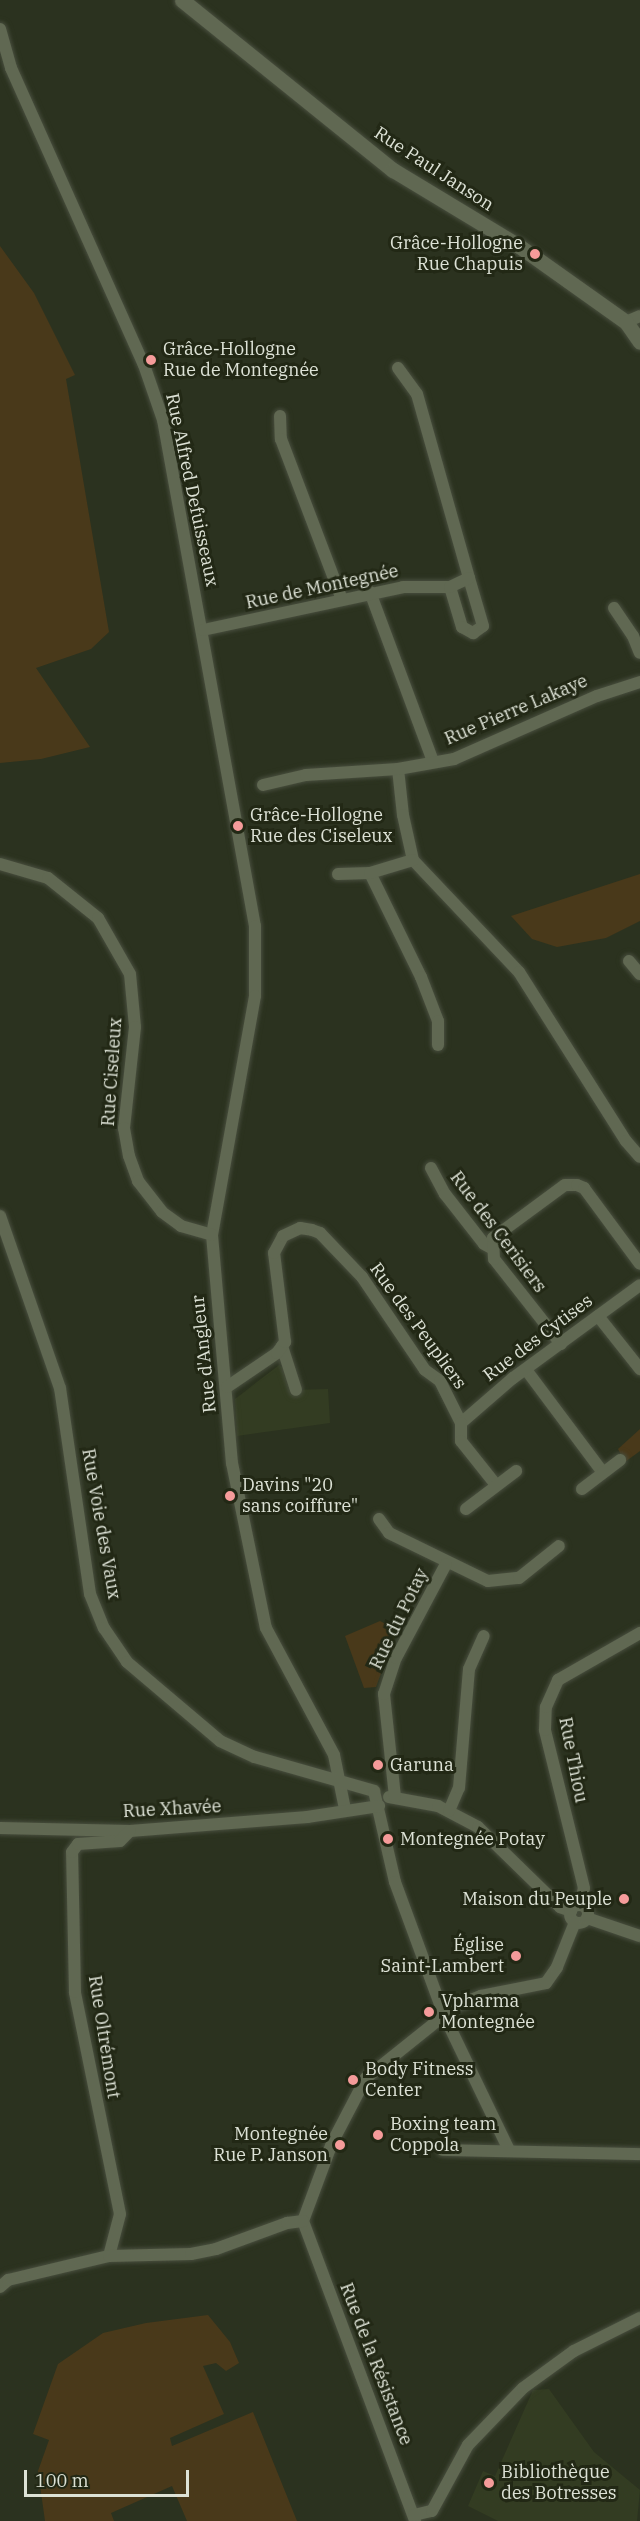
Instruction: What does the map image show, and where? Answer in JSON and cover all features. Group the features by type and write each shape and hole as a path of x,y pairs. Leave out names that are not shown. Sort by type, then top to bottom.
{"street":[{"name":"Rue Paul Janson","path":"182,0 393,170 519,246 633,319 640,342"},
{"name":"Rue Alfred Defuisseaux","path":"0,29 11,68 152,387 163,420 203,630 246,878"},
{"path":"398,368 417,394 483,626 472,633 462,627 450,587"},
{"path":"280,416 281,439 342,600"},
{"name":"Rue de Montegnée","path":"203,630 370,592 403,587 450,587 469,578"},
{"path":"370,592 433,762"},
{"path":"614,608 633,636 640,653"},
{"name":"Rue Pierre Lakaye","path":"263,785 306,775 398,769 454,759 597,696 640,682"},
{"path":"398,769 402,815 413,860 519,972 626,1141 640,1157"},
{"path":"338,874 370,873 413,860"},
{"name":"Rue Ciseleux","path":"0,864 48,878 98,918 130,974 135,1027 124,1128 129,1156 138,1181 162,1212 181,1226 212,1235"},
{"path":"370,873 421,977 438,1022 438,1044"},
{"name":"Rue d'Angleur","path":"246,878 255,926 255,996 212,1235 232,1463 266,1628 326,1737 341,1783 345,1809"},
{"path":"629,961 640,974"},
{"name":"Rue des Cerisiers","path":"431,1168 445,1194 484,1244 493,1250 494,1259 561,1344"},
{"path":"493,1250 493,1238 565,1185 572,1184 584,1188 640,1264"},
{"name":"Rue Voie des Vaux","path":"0,1216 60,1388 90,1594 104,1628 127,1662 220,1741 255,1757 341,1783 377,1798"},
{"name":"Rue des Peupliers","path":"296,1390 282,1346 274,1253 283,1236 300,1228 320,1233 381,1301 390,1322 425,1370 440,1381 461,1423 461,1441 496,1485"},
{"name":"Rue des Cytises","path":"461,1423 640,1285"},
{"path":"598,1316 640,1369"},
{"path":"227,1387 282,1346"},
{"path":"527,1371 601,1470"},
{"path":"582,1489 601,1470 620,1460"},
{"path":"466,1509 516,1471"},
{"name":"Rue du Potay","path":"379,1520 389,1533 446,1564 488,1581 510,1581 559,1546"},
{"name":"Rue du Potay","path":"395,1797 384,1694 396,1658 446,1564"},
{"name":"Rue Thiou","path":"444,2015 481,1996 546,1983 557,1967 578,1914 584,1888 545,1730 546,1707 558,1680 640,1633"},
{"path":"449,1811 459,1788 469,1669 484,1636"},
{"path":"508,2150 444,2015 395,1882 377,1798 395,1797 449,1811 502,1846 560,1907 640,1936"},
{"name":"Rue Xhavée","path":"0,1828 130,1831 307,1817 345,1809 377,1798"},
{"name":"Rue Oltrémont","path":"109,2256 120,2214 75,1992 72,1852 78,1844 120,1841 130,1831"},
{"path":"0,2287 8,2280 109,2256 191,2254 303,2221 332,2143 366,2078 444,2015"},
{"path":"443,2150 640,2154"},
{"name":"Rue de la Résistance","path":"303,2221 415,2518"},
{"path":"415,2518 432,2511 468,2445 523,2388 574,2351 640,2318"}],"shaded area":[{"path":"0,246 34,293 75,375 66,379 109,632 91,649 36,668 90,747 41,759 0,763"},
{"path":"640,874 640,921 606,938 557,947 532,939 511,916"},
{"path":"279,1365 289,1372 291,1390 328,1389 330,1423 237,1436 235,1399"},
{"path":"640,1429 640,1451 625,1462 618,1449"},
{"path":"380,1621 397,1630 376,1687 364,1688 345,1636"},
{"path":"208,2315 230,2342 239,2363 226,2371 216,2363 203,2366 224,2414 170,2438 172,2446 253,2412 297,2521 187,2521 172,2486 111,2513 114,2521 45,2521 38,2471 49,2440 33,2434 58,2364 103,2333 146,2323"},
{"path":"549,2389 594,2452 640,2490 637,2521 498,2521 468,2506 483,2471 495,2476 533,2390"}],"place":[{"name":"Grâce-Hollogne Rue Chapuis","path":"535,254"},
{"name":"Grâce-Hollogne Rue de Montegnée","path":"151,360"},
{"name":"Grâce-Hollogne Rue des Ciseleux","path":"238,826"},
{"name":"Davins \"20 sans coiffure\"","path":"230,1496"},
{"name":"Garuna","path":"378,1765"},
{"name":"Montegnée Potay","path":"388,1839"},
{"name":"Maison du Peuple","path":"624,1899"},
{"name":"Église Saint-Lambert","path":"516,1956"},
{"name":"Vpharma Montegnée","path":"429,2012"},
{"name":"Body Fitness Center","path":"353,2080"},
{"name":"Boxing team Coppola","path":"378,2135"},
{"name":"Montegnée Rue P. Janson","path":"340,2145"},
{"name":"Bibliothèque des Botresses","path":"489,2483"}]}
